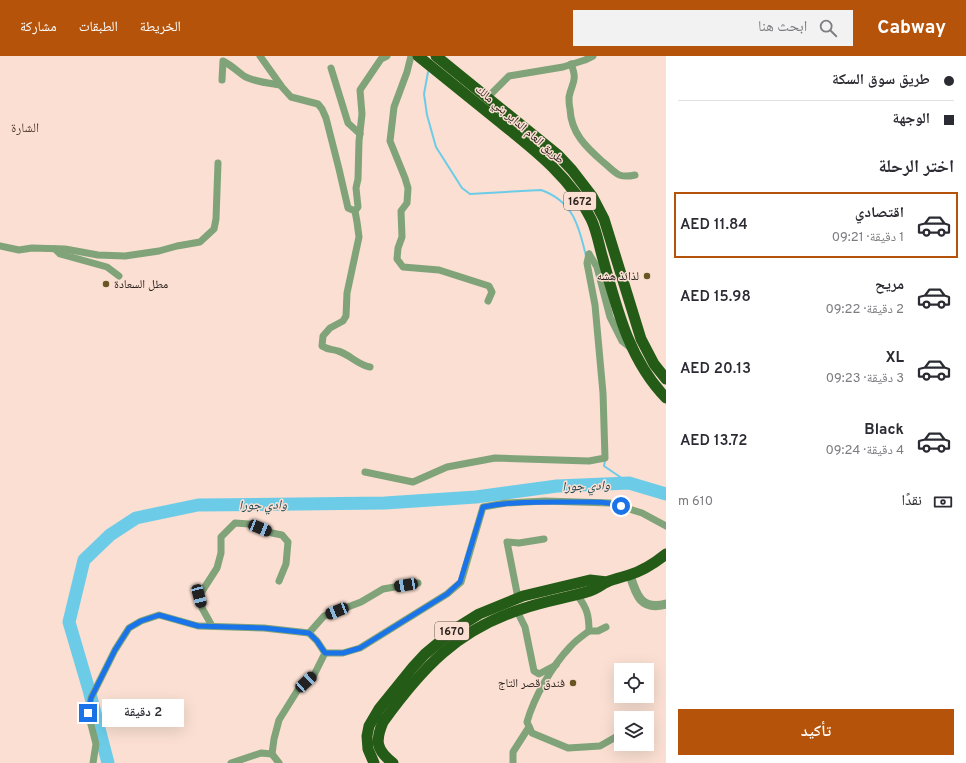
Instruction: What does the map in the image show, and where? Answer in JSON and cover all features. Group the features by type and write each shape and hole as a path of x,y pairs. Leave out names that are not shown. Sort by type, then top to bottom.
{"highway":[{"name":"طريق العام الداير بني مالك","path":"418,56 533,149 565,180 579,199 591,219 620,318 642,368 666,398"},
{"name":"طريق العام الداير بني مالك","path":"436,56 544,142 572,170 592,196 604,219 641,339 654,364 666,380"},
{"path":"607,582 630,575 663,557"},
{"name":"1670","path":"374,763 368,749 367,736 369,726 379,709 413,667 436,645 479,614 518,598 590,580 607,582"},
{"name":"1670","path":"393,763 381,759 377,740 383,722 424,670 451,646 475,629 502,616 592,590 607,582"}],"street":[{"path":"260,56 280,85 291,97 318,104 322,109 326,118 348,208 355,211"},
{"path":"370,367 364,366 338,351 327,350 322,346 323,336 330,328 343,321 346,316 347,293 358,242 355,211 358,207 356,188 358,179 362,114 360,90 381,59 386,56"},
{"path":"411,56 394,108 390,141 408,188 407,203 401,211 402,237 398,248 397,259 403,267 439,270 489,286 492,292 488,302"},
{"path":"487,98 509,76 571,64 593,56"},
{"path":"222,80 223,61 231,65 244,76 262,82 280,85"},
{"path":"571,64 574,71 574,83 569,97 570,115 575,132 584,145 615,174 625,177 635,174"},
{"path":"331,68 348,123 360,134"},
{"path":"0,246 19,250 32,248 65,249 98,255 125,256 159,251 200,242 214,229 216,219 218,164"},
{"path":"55,249 60,254 107,267 119,276"},
{"path":"365,472 413,482 447,467 495,458 589,461 605,458 603,393 595,305 587,263 589,254 597,267 610,317 622,341 634,350"},
{"path":"325,653 343,653 360,648 447,594 460,582 483,507 506,503 610,502 642,513 666,526"},
{"path":"212,626 202,608 199,596 217,568 221,553 221,537 235,523 249,524 272,533 282,535 288,542 286,564 279,581"},
{"path":"518,598 507,542 519,543 544,539"},
{"path":"630,575 639,598 645,604 653,606 666,604"},
{"path":"309,633 324,616 361,602 382,589 418,583"},
{"path":"577,594 586,606 589,617 589,631"},
{"path":"517,611 525,627 534,671 539,674 557,664"},
{"path":"93,763 96,744 88,713 91,698 115,650 129,628 141,621 159,615 198,626 264,628 309,633 317,641 325,653"},
{"path":"606,627 598,631 589,631 570,646 544,684 530,712 527,722 532,733 568,748 600,746 614,738"},
{"path":"279,763 272,754 279,720 300,688 314,675 325,653"},
{"path":"513,763 513,752 529,727"},
{"path":"231,763 261,753 272,754"}],"waterway":[{"path":"428,72 424,94 427,115 436,147 462,188 470,194 541,190 552,195 561,201 573,216 581,235 586,256"},
{"path":"605,461 604,466 629,483"},
{"name":"وادي جورا","path":"108,763 69,622 84,560 110,535 136,518 198,505 385,503 476,497 557,486 629,483 666,494"}],"place":[{"name":"لذائذ هشه","path":"647,276"},
{"name":"مطل السعادة","path":"106,284"},
{"name":"فندق قصر التاج","path":"573,683"}],"district":[{"name":"الشارة","path":"25,127"}],"route":[{"path":"88,713 91,698 115,650 129,628 141,621 159,615 178,619 198,626 264,628 279,631 309,633 317,641 325,653 343,653 360,648 447,594 460,582 483,507 506,503 545,502 610,502 621,506"}]}
